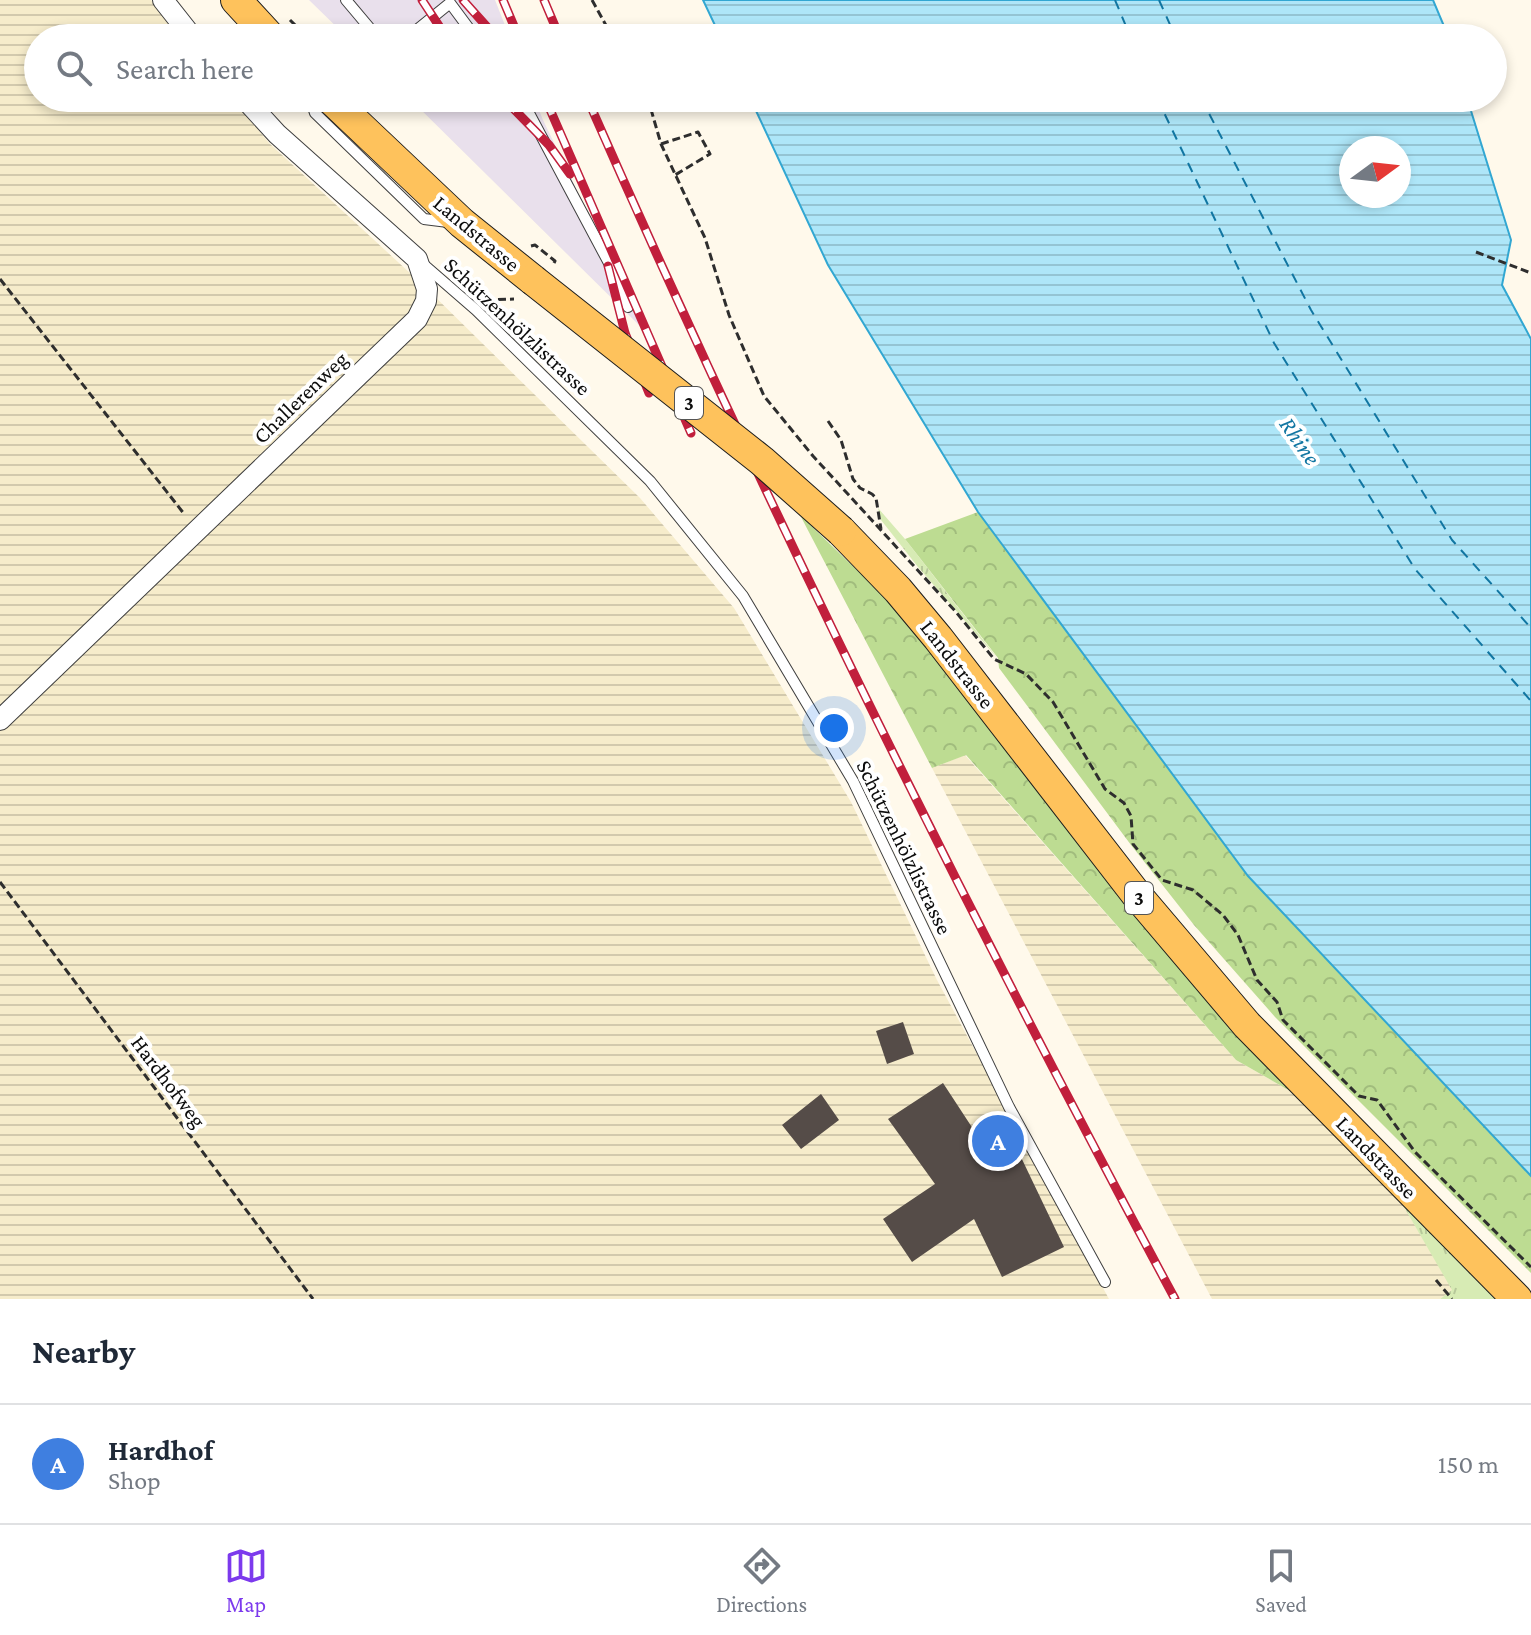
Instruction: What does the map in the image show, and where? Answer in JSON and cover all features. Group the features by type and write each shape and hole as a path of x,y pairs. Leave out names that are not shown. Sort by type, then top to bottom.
{"main road":[{"path":"236,0 258,24"},
{"name":"Landstrasse","path":"345,112 462,223 762,461 841,531 898,590 938,638 1136,894 1247,1025 1517,1299"}],"street":[{"path":"163,0 182,24"},
{"path":"257,112 277,134 417,259"},
{"name":"Challerenweg","path":"0,720 417,319 426,301 427,289 417,259"}],"lane":[{"path":"346,0 366,24"},
{"path":"424,24 450,3 466,24"},
{"path":"315,112 424,219 462,223"},
{"path":"528,112 610,265 628,307"},
{"name":"Schützenhölzlistrasse","path":"417,259 476,310 650,481 743,596 853,781 1009,1107 1105,1282"}],"path":[{"path":"592,0 605,24"},
{"path":"652,112 661,144 705,238 729,315 764,396 813,456 956,612 994,659 1026,674 1053,702 1105,789 1124,803 1131,816 1133,844 1162,880 1193,890 1223,915 1238,935 1257,980 1277,1002 1283,1020 1359,1096 1377,1100 1415,1152 1531,1267"},
{"path":"661,144 698,132 710,154 675,175"},
{"path":"476,310 485,300 535,280 535,245 528,247"},
{"path":"1476,252 1531,273"},
{"path":"0,279 196,530"},
{"path":"828,421 841,440 853,479 860,488 876,498 881,529"},
{"path":"968,636 989,661"},
{"name":"Hardhofweg","path":"0,882 313,1299"},
{"path":"1436,1280 1452,1299"}],"shaded area":[{"path":"0,0 151,0 171,24 24,24 24,112 244,112 269,143 424,286 640,498 734,608 851,802 937,980 1109,1299 0,1299"},
{"path":"309,0 495,0 504,24 334,24"},
{"path":"423,112 540,112 645,331"},
{"path":"965,755 1236,1060 1299,1096 1393,1188 1453,1290 1440,1299 1212,1299 932,768"}],"green space":[{"path":"878,508 998,659 918,567 881,520"},
{"path":"978,512 1248,876 1531,1176 1531,1273 1275,1017 1194,925 999,668 998,658 905,539"},
{"path":"800,515 897,609 1299,1096 1236,1060 966,755 932,768"},
{"path":"1393,1188 1505,1299 1440,1299 1452,1290"}],"water":[{"path":"703,0 1433,0 1443,24 714,24"},
{"name":"Rhine","path":"757,112 1471,112 1511,240 1502,285 1531,339 1531,1176 1248,876 978,512 828,265"}],"building":[{"path":"903,1022 914,1054 887,1064 876,1031"},
{"path":"943,1083 996,1164 1019,1153 1064,1247 1002,1277 974,1219 912,1262 883,1219 935,1184 888,1119"},
{"path":"821,1094 839,1120 801,1149 782,1125"}],"ferry route":[{"path":"1115,0 1125,24"},
{"path":"1159,0 1170,24"},
{"path":"1164,112 1274,343 1415,569 1531,701"},
{"path":"1208,112 1311,310 1452,540 1531,628"}],"railway":[{"path":"422,0 438,24"},
{"path":"463,0 484,24"},
{"path":"503,0 513,24"},
{"path":"544,0 554,24"},
{"path":"517,112 549,145 570,174"},
{"path":"551,112 691,433"},
{"path":"593,112 725,403 869,704 1019,1003 1175,1299"},
{"path":"608,266 625,333 649,393"}],"place":[{"name":"Hardhof","path":"998,1141"}]}
